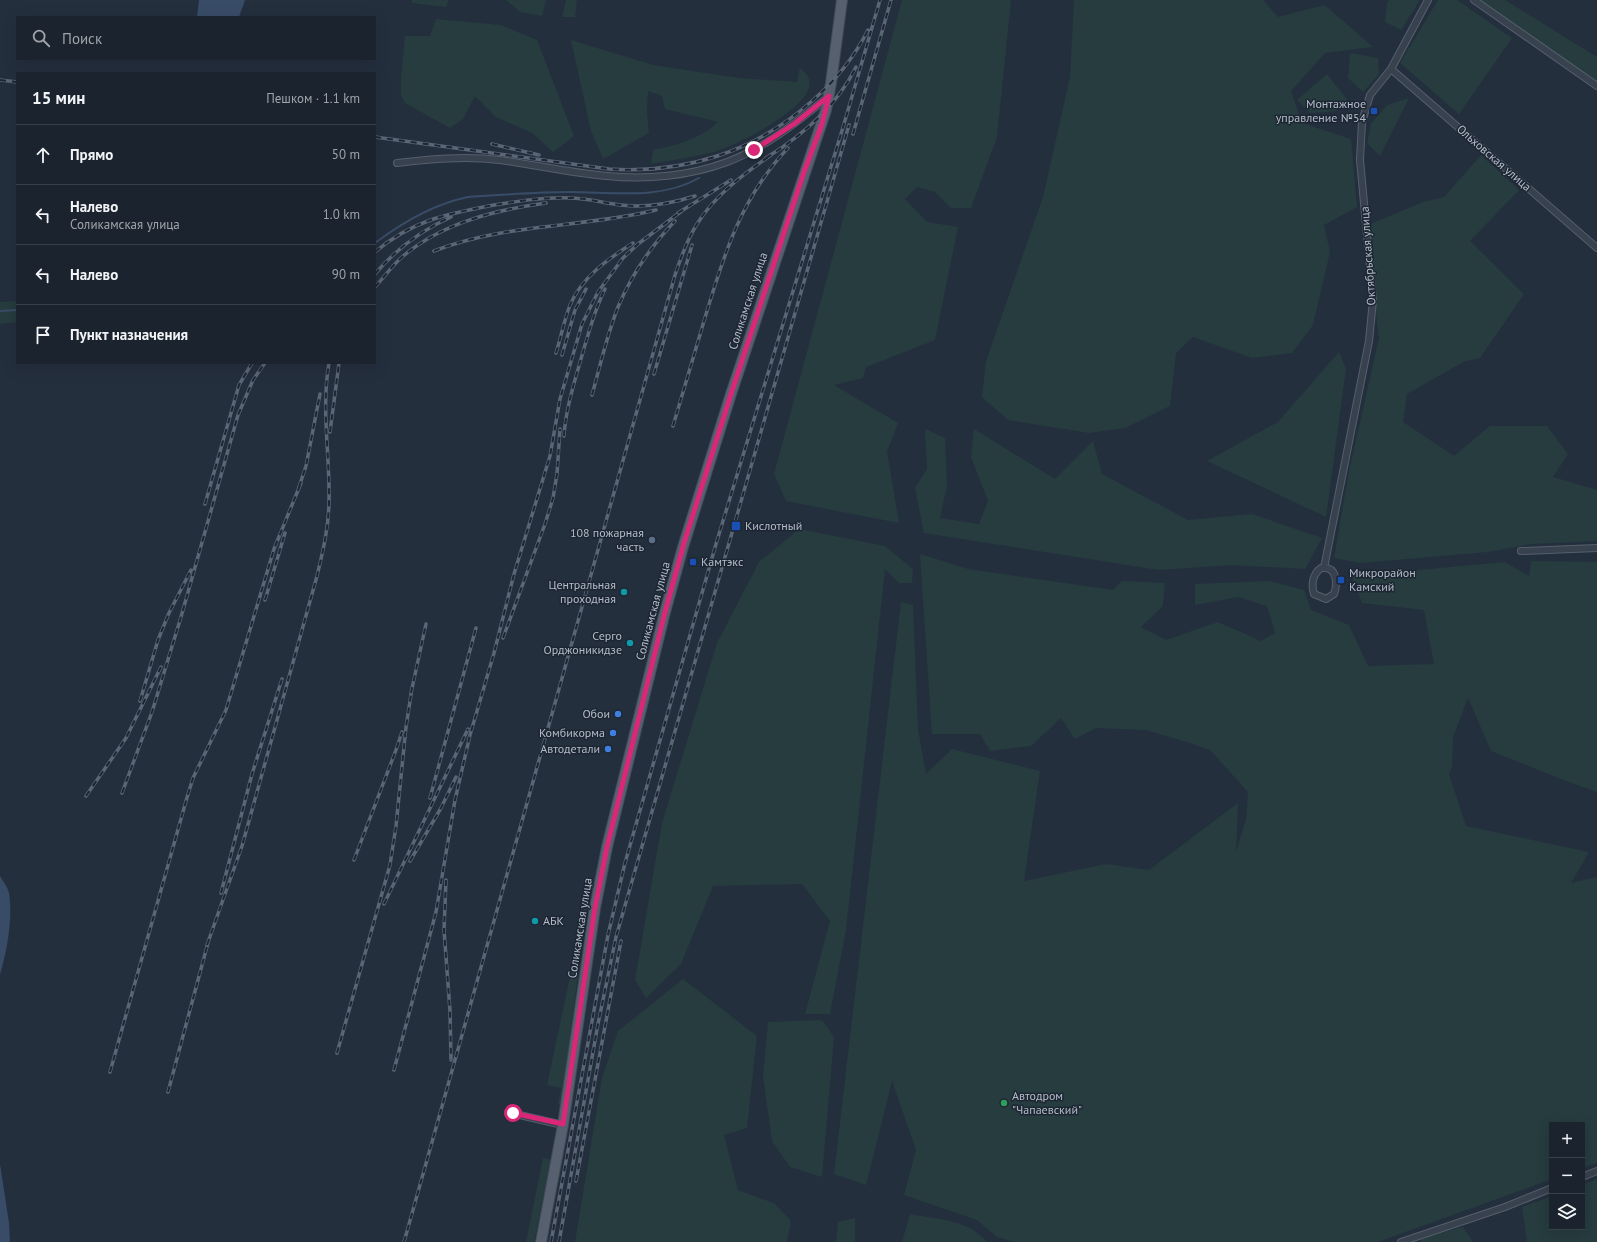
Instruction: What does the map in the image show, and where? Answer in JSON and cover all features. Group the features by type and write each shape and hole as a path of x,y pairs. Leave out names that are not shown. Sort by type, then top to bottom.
{"main road":[{"name":"Соликамская улица","path":"541,1242 563,1124 595,908 607,847 664,616 684,543 804,172 822,124 829,96 842,0"}],"street":[{"name":"Октябрьская улица","path":"1324,568 1370,334 1372,300 1360,160 1362,122 1370,95 1391,69 1428,0"},
{"path":"1474,0 1597,86"},
{"name":"Ольховская улица","path":"1391,69 1597,248"},
{"path":"397,163 432,159 462,158 499,160 608,176 642,177 674,174 726,162 754,150 794,124 829,96"},
{"path":"1521,551 1597,548"},
{"path":"1324,568 1333,571 1337,581 1334,594 1326,599 1314,594 1312,588 1314,575 1319,570 1324,568"},
{"path":"512,1113 563,1124"},
{"path":"1585,1176 1597,1171"},
{"path":"1401,1242 1505,1207 1549,1189"}],"green space":[{"path":"412,0 449,0 446,7 412,3"},
{"path":"506,0 546,0 542,16 520,12"},
{"path":"566,0 577,0 575,17 562,17"},
{"path":"902,0 1011,0 997,137 971,208 951,208 935,192 917,187 905,199 927,222 958,227 935,340 866,367 863,378 834,385 898,423 887,452 899,523 786,501 774,474"},
{"path":"1074,0 1263,0 1278,17 1325,5 1373,47 1325,53 1291,91 1302,123 1351,139 1357,207 1324,225 1330,252 1313,325 1292,353 1252,358 1193,337 1176,353 1170,406 1125,428 1089,433 1008,420 982,397 986,361 1043,197 1070,77"},
{"path":"1389,0 1420,0 1401,30 1385,22 1387,3"},
{"path":"1438,0 1457,0 1512,38 1459,114 1400,63"},
{"path":"1479,0 1505,0 1597,57 1597,83"},
{"path":"436,19 501,25 537,40 574,136 553,152 532,133 496,117 475,96 463,119 450,128 405,103 401,95 401,78 405,36 430,36"},
{"path":"571,40 653,65 739,78 797,82 800,67 809,79 808,89 801,101 788,112 755,134 739,142 714,152 651,164 653,150 671,146 696,137 704,133 718,122 665,109 662,96 648,91 647,110 649,133 603,159 591,131"},
{"path":"1350,53 1378,58 1379,74 1363,92 1348,78"},
{"path":"1327,74 1349,102 1336,111 1310,113 1297,100"},
{"path":"1409,98 1380,156 1367,143 1371,124 1387,105"},
{"path":"1481,155 1519,190 1470,241 1524,294 1480,358 1463,362 1407,394 1403,422 1454,456 1490,426 1547,426 1568,454 1553,477 1597,490 1597,541 1531,544 1488,552 1360,563 1334,558 1349,471 1379,338 1366,226 1423,202 1444,197"},
{"path":"16,301 16,322 0,324 0,302"},
{"path":"1339,352 1346,369 1326,517 1207,461 1278,422"},
{"path":"925,429 945,438 947,486 940,518 979,524 988,501 971,457 974,429 1055,479 1093,441 1102,474 1188,520 1252,514 1322,538 1305,569 1231,565 1159,570 924,533 915,488 927,469"},
{"path":"799,529 885,546 913,569 912,583 899,583 885,569 846,930 830,1014 805,1014 830,921 802,884 713,886 681,964 646,998 635,980 662,823 717,643 759,562"},
{"path":"920,554 968,569 1113,590 1122,581 1165,583 1163,606 1141,627 1166,640 1218,622 1261,641 1275,633 1267,606 1238,597 1195,605 1195,584 1269,581 1304,590 1311,610 1349,625 1368,666 1434,664 1424,610 1362,603 1352,576 1505,562 1529,576 1531,561 1597,562 1597,792 1491,751 1468,698 1453,737 1452,766 1449,774 1466,826 1589,852 1571,883 1597,877 1597,1163 1585,1167 1585,1122 1549,1122 1549,1180 1378,1242 1014,1242 997,1237 977,1220 904,1195 916,1150 892,1081 866,1185 834,1174 901,602 913,605 918,729 926,774 952,749 1040,771 1024,881 1106,864 1149,870 1238,803 1236,852 1246,819 1248,792 1210,750 1146,730 1096,728 1075,739 1061,718 1031,746 990,751 980,734 932,734"},
{"path":"590,883 561,1105 558,1104 561,1088 547,1085"},
{"path":"683,979 757,1036 747,1128 724,1135 738,1190 774,1203 791,1221 787,1242 575,1242 602,1078 618,1031"},
{"path":"822,1020 834,1037 822,1177 790,1167 772,1141 763,1076 768,1022"},
{"path":"543,1158 551,1160 534,1242 526,1242"},
{"path":"1597,1179 1597,1242 1527,1242 1522,1207 1549,1197 1549,1230 1585,1230 1585,1184"},
{"path":"910,1214 941,1219 962,1225 980,1235 987,1242 902,1242"},
{"path":"855,1218 855,1242 836,1242 838,1222"},
{"path":"1463,1227 1473,1242 1421,1242 1421,1238"}],"water":[{"path":"199,0 245,0 239,16 197,16"},
{"path":"0,876 8,891 10,903 10,924 0,975"},
{"path":"0,1164 9,1223 10,1242 0,1242"}],"waterway":[{"path":"376,242 408,221 431,209 468,197 557,192 653,192 684,185 699,178"},
{"path":"0,311 16,310"}],"railway":[{"path":"551,1242 608,935 625,863 716,544 844,124 880,0"},
{"path":"853,134 891,0"},
{"path":"376,137 609,169 637,170 664,168 691,163 717,156 742,146 767,134 790,119 812,101 836,77 857,50 868,30"},
{"path":"766,158 793,140 829,107 848,81 856,67"},
{"path":"0,80 16,82"},
{"path":"559,1242 598,1024 616,937 849,125"},
{"path":"492,144 539,155"},
{"path":"673,426 719,274 736,229 746,207 758,187 788,148"},
{"path":"404,1242 677,268 693,230 704,213 721,194 771,155"},
{"path":"678,213 731,180"},
{"path":"376,251 403,232 417,225 446,215 494,205 551,198 576,198 621,205 649,206 695,196"},
{"path":"376,286 402,257 434,235 489,214 546,203"},
{"path":"434,251 488,235 628,216 656,210"},
{"path":"394,1070 436,912 455,800 470,735 494,653 514,574 550,456 560,399 582,324 598,292 623,258 638,244 683,210"},
{"path":"376,273 392,256 410,241 440,222 451,217"},
{"path":"592,395 610,328 623,295 643,261 658,240 675,221"},
{"path":"556,353 570,305 581,286 605,262 633,243"},
{"path":"654,374 692,245"},
{"path":"562,355 575,310 586,289"},
{"path":"564,436 574,383 592,320 605,289"},
{"path":"205,504 239,385 251,364"},
{"path":"122,793 152,712 181,617 238,415 253,380 264,364"},
{"path":"207,945 242,846 317,576 327,529 329,483 326,432 326,397 329,364"},
{"path":"330,432 339,364"},
{"path":"299,487 306,466 320,394"},
{"path":"503,638 545,524 553,498 557,474 560,429"},
{"path":"110,1072 193,778 226,710 274,549 301,483"},
{"path":"265,600 285,533"},
{"path":"140,701 158,640 169,613 191,570"},
{"path":"411,693 426,624"},
{"path":"430,798 476,628"},
{"path":"86,796 126,738 161,667"},
{"path":"221,893 252,774 282,679"},
{"path":"337,1053 390,865 412,688"},
{"path":"384,904 468,729"},
{"path":"354,860 402,732"},
{"path":"410,861 441,808 456,777"},
{"path":"446,880 444,930 450,1011 451,1060"},
{"path":"168,1092 209,939"},
{"path":"576,1181 621,941"}],"place":[{"name":"Монтажное управление №54","path":"1374,111"},
{"name":"Кислотный","path":"736,526"},
{"name":"108 пожарная часть","path":"652,540"},
{"name":"Камтэкс","path":"693,562"},
{"name":"Микрорайон Камский","path":"1341,580"},
{"name":"Центральная проходная","path":"624,592"},
{"name":"Серго Орджоникидзе","path":"630,643"},
{"name":"Обои","path":"618,714"},
{"name":"Комбикорма","path":"613,733"},
{"name":"Автодетали","path":"608,749"},
{"name":"АБК","path":"535,921"},
{"name":"Автодром \"Чапаевский\"","path":"1004,1103"}],"route":[{"path":"513,1113 563,1124 595,908 607,847 673,581 731,394 804,172 822,124 829,96 782,133 754,150"}]}
